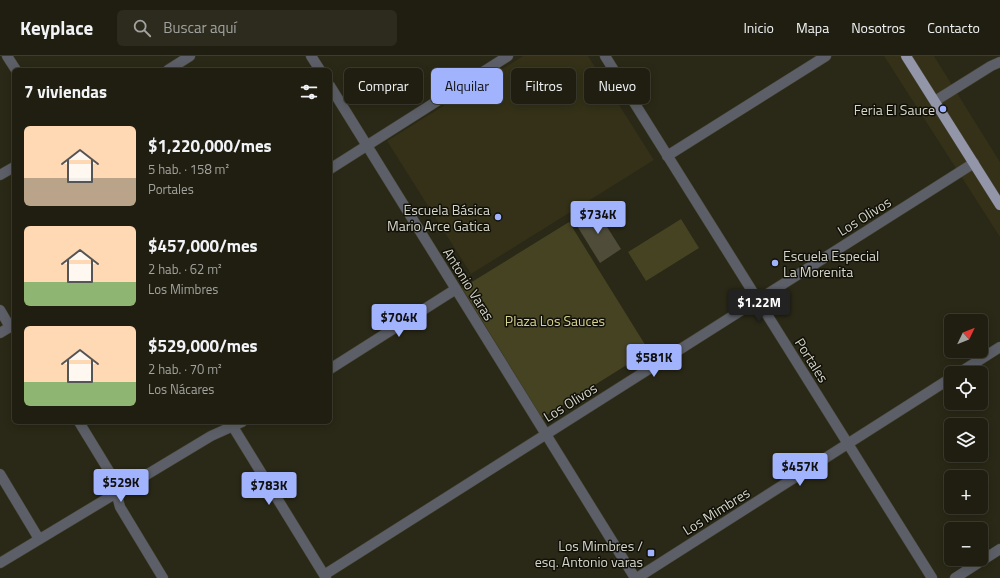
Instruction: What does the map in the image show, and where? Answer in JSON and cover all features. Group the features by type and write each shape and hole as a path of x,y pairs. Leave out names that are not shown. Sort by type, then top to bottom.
{"main road":[{"path":"906,56 1000,205"}],"street":[{"path":"7,56 15,68"},
{"path":"171,68 190,56"},
{"path":"312,56 319,68"},
{"path":"332,169 508,56"},
{"name":"Portales","path":"605,56 932,578"},
{"path":"667,156 826,56"},
{"path":"935,101 991,66 1000,62"},
{"name":"Antonio Varas","path":"332,89 636,578"},
{"name":"Los Olivos","path":"325,576 974,163"},
{"path":"0,175 12,168"},
{"path":"332,368 456,289"},
{"path":"0,310 12,328 0,333"},
{"path":"970,366 1000,347"},
{"name":"Los Mimbres","path":"636,578 944,382"},
{"path":"80,424 112,476 120,507 163,578"},
{"path":"0,563 233,424"},
{"path":"236,424 325,576"},
{"path":"0,474 39,539"},
{"path":"955,578 1000,549"}],"shaded area":[{"name":"Escuela Básica Mario Arce Gatica","path":"523,56 588,56 596,68 584,68 584,104 618,104 654,160 471,274 387,141 446,104 503,104 503,68"},
{"name":"Feria El Sauce","path":"884,56 934,56 1000,162 1000,237"}],"green space":[{"path":"681,219 699,248 646,281 628,252"},
{"name":"Plaza Los Sauces","path":"569,222 649,351 542,418 462,288"}],"building":[{"path":"595,208 621,249 600,263 574,221"}],"place":[{"name":"Feria El Sauce","path":"943,109"},
{"name":"Escuela Básica Mario Arce Gatica","path":"498,217"},
{"name":"Escuela Especial La Morenita","path":"775,263"},
{"name":"Los Mimbres / esq. Antonio varas","path":"651,553"}]}
